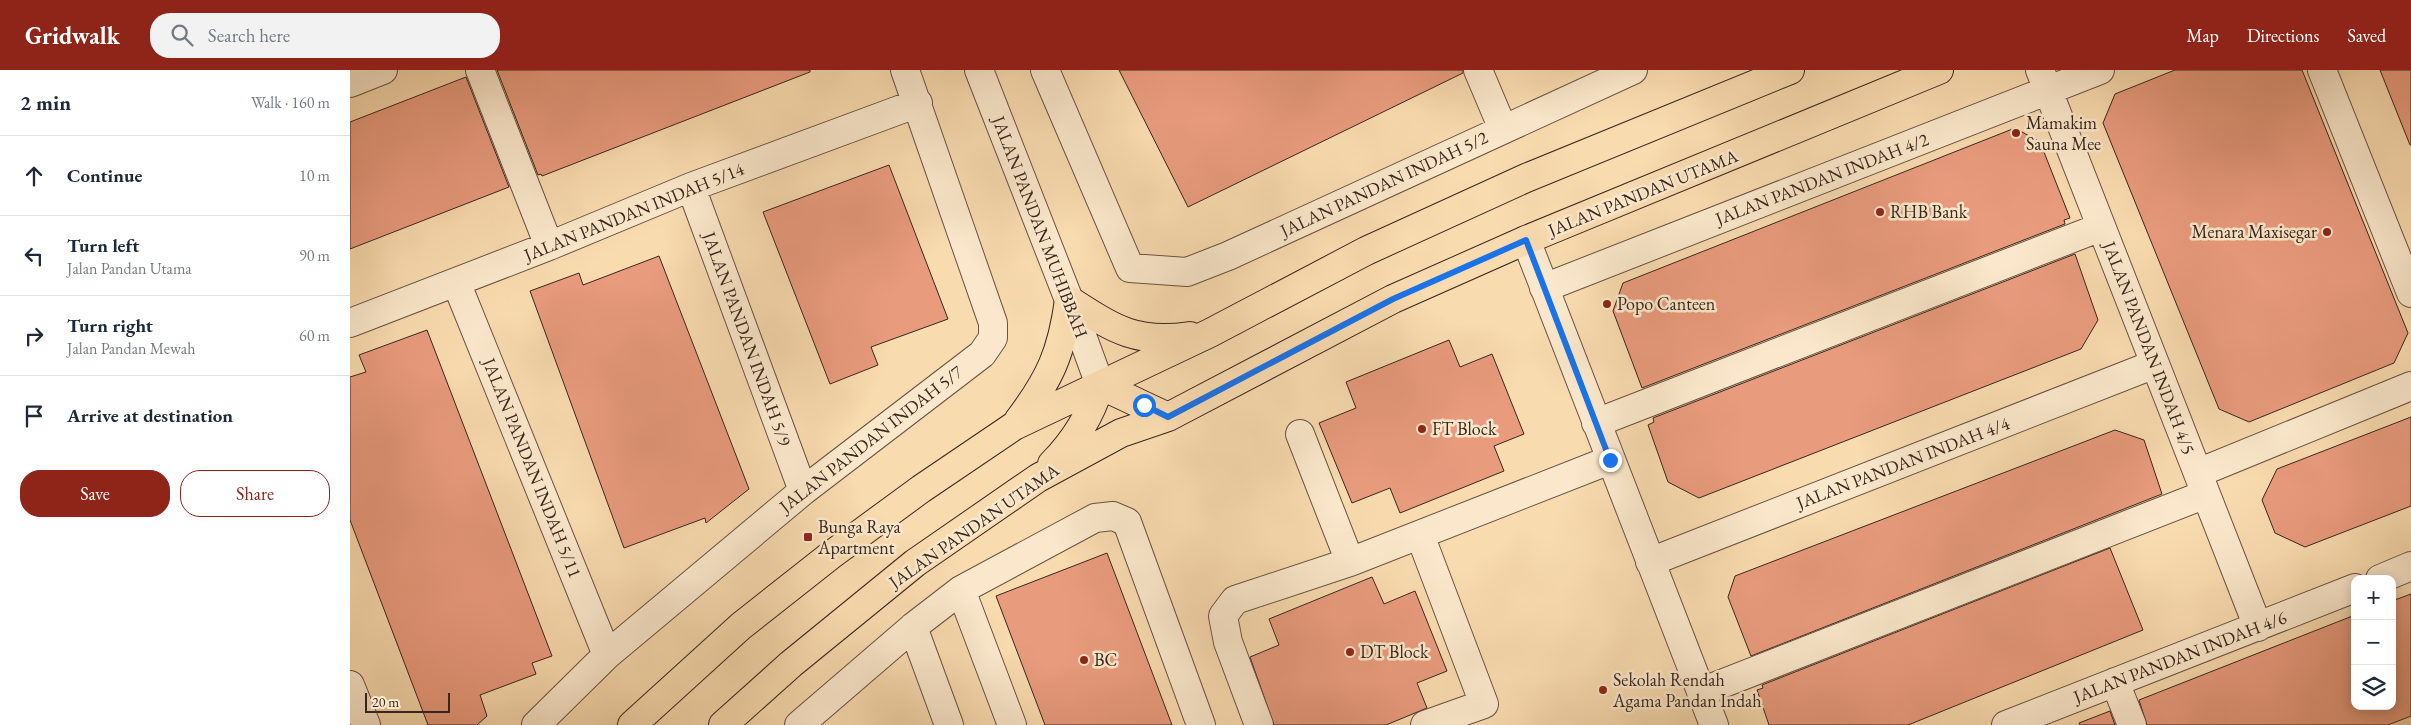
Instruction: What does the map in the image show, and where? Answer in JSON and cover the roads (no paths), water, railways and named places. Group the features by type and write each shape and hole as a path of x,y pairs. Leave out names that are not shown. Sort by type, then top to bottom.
{"main road":[{"path":"632,725 740,626 831,554 921,489 1014,426 1210,333 1366,251 1526,178 1790,70"},
{"name":"JALAN PANDAN UTAMA","path":"723,725 791,664 915,563 1038,478 1121,433 1168,417 1393,299 1526,240 1939,70"},
{"path":"1014,426 1041,391 1054,362 1064,334 1069,300 1123,331 1142,338 1164,340 1210,333"},
{"path":"1100,385 1168,417"},
{"path":"1038,478 1064,451 1075,436 1095,402 1100,385"}],"street":[{"path":"350,83 383,70"},
{"path":"480,70 549,246"},
{"name":"JALAN PANDAN INDAH 5/7","path":"536,725 608,655 803,491 982,354 993,338 993,323 905,70"},
{"name":"JALAN PANDAN MUHIBBAH","path":"979,70 1069,300 1100,385"},
{"name":"JALAN PANDAN INDAH 5/2","path":"1045,70 1130,268 1187,272 1228,256 1633,70"},
{"path":"1478,70 1503,129"},
{"name":"JALAN PANDAN INDAH 4/2","path":"1544,288 2044,80 2100,70"},
{"path":"2322,70 2411,293"},
{"name":"JALAN PANDAN INDAH 4/5","path":"2044,80 2258,626"},
{"name":"JALAN PANDAN INDAH 5/14","path":"350,324 549,246 692,187 918,103"},
{"name":"JALAN PANDAN INDAH 5/9","path":"692,187 803,491"},
{"path":"1596,423 2101,226"},
{"path":"1526,240 1714,725"},
{"name":"JALAN PANDAN INDAH 5/11","path":"456,282 608,655"},
{"name":"JALAN PANDAN INDAH 4/4","path":"1650,562 2155,364"},
{"path":"1701,692 2202,484 2411,386"},
{"path":"1300,434 1350,562"},
{"path":"1259,725 1228,642 1223,616 1235,600 1350,562 1610,460"},
{"path":"799,725 912,627 961,590 1095,518 1113,516 1127,522 1200,725"},
{"path":"1420,535 1484,704 1425,725"},
{"path":"2390,575 2411,566"},
{"path":"961,590 1012,725"},
{"name":"JALAN PANDAN INDAH 4/6","path":"2006,725 2351,590"},
{"path":"912,627 949,725"},
{"path":"2115,682 2132,725"},
{"path":"350,685 366,725"}],"place":[{"name":"Mamakim Sauna Mee","path":"2016,133"},
{"name":"RHB Bank","path":"1880,212"},
{"name":"Menara Maxisegar","path":"2327,232"},
{"name":"Popo Canteen","path":"1607,304"},
{"name":"FT Block","path":"1422,429"},
{"name":"Bunga Raya Apartment","path":"808,537"},
{"name":"DT Block","path":"1350,652"},
{"name":"BC","path":"1084,660"},
{"name":"Sekolah Rendah Agama Pandan Indah","path":"1603,690"}]}
